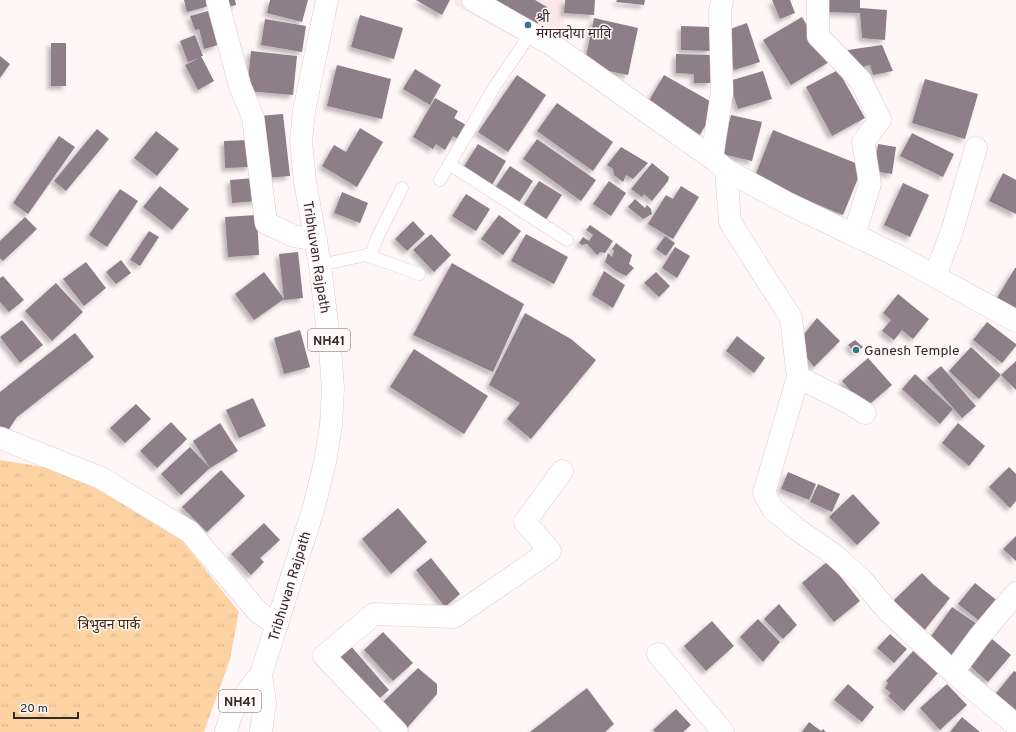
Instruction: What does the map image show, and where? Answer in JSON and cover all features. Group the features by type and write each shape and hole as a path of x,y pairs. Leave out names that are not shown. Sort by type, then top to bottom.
{"main road":[{"path":"216,0 240,86 253,117 266,223 294,236 316,240"},
{"name":"Tribhuvan Rajpath","path":"226,732 231,715 236,706 262,674 314,507 325,462 331,425 333,387 330,350 320,266 305,182 301,141 304,111 327,0"},
{"path":"473,0 554,46 719,164 789,204 900,257 1016,321"},
{"path":"722,0 720,12 722,92 719,164 730,222 791,318 798,377 764,493 773,509 798,530 832,554 862,580 888,611 953,672 1016,725"},
{"path":"818,0 818,36 861,81 880,120 863,142 870,184 854,235"},
{"path":"935,276 952,231 976,148"},
{"path":"798,377 849,403 865,413"},
{"path":"0,438 101,478 190,532 258,612 277,625"},
{"path":"397,732 324,656 374,614 454,617 550,551 524,522 562,471"},
{"path":"953,672 979,637 1016,593"},
{"path":"658,654 723,732"},
{"name":"Tribhuvan Rajpath","path":"261,732 265,703 262,674"}],"lane":[{"path":"440,180 495,86 531,33"},
{"path":"449,164 567,240"},
{"path":"370,256 378,236 402,188"},
{"path":"320,266 366,255 419,274"}],"shaded area":[{"name":"श्री मंगलदोया मावि","path":"454,0 563,0 564,41 562,63 455,5"}],"green space":[{"name":"त्रिभुवन पार्क","path":"0,460 98,476 162,515 239,612 230,659 204,732 0,732"}],"building":[{"path":"184,0 207,0 209,6 187,12"},
{"path":"218,0 235,0 236,5 220,9"},
{"path":"270,0 308,0 302,22 267,13"},
{"path":"416,0 450,0 442,15"},
{"path":"489,0 535,0 547,7 537,25"},
{"path":"565,0 595,0 594,15 564,13"},
{"path":"617,0 645,0 644,5 616,2"},
{"path":"772,0 790,0 795,13 780,19"},
{"path":"825,0 860,0 860,8 887,10 885,40 862,38 860,13 825,12"},
{"path":"208,11 218,45 204,49 199,29 195,30 190,16"},
{"path":"360,15 403,28 394,59 351,47"},
{"path":"802,17 829,62 791,85 763,40"},
{"path":"594,18 638,28 628,75 584,66"},
{"path":"265,19 306,26 302,52 261,45"},
{"path":"747,23 760,62 734,70 722,32"},
{"path":"681,26 711,27 710,51 681,50"},
{"path":"195,35 203,56 201,56 214,81 198,90 185,65 199,58 188,62 180,41"},
{"path":"51,43 66,43 66,86 51,86"},
{"path":"882,45 893,71 873,75 870,65 852,70 848,50"},
{"path":"251,51 297,56 293,95 247,91"},
{"path":"676,54 711,55 711,83 694,83 694,74 676,73"},
{"path":"0,56 10,64 0,78"},
{"path":"337,65 391,79 382,119 327,106"},
{"path":"415,69 441,85 430,105 403,89"},
{"path":"838,70 865,118 832,136 806,87"},
{"path":"763,71 772,99 738,109 729,81"},
{"path":"517,75 546,95 508,152 478,132"},
{"path":"664,75 717,105 700,135 647,104"},
{"path":"925,79 978,94 965,139 912,123"},
{"path":"435,98 458,111 454,118 466,125 458,139 453,136 445,150 436,144 433,149 413,137"},
{"path":"557,103 613,142 593,171 537,131"},
{"path":"283,114 290,176 265,178 259,116"},
{"path":"731,115 762,122 752,161 722,154"},
{"path":"360,128 383,142 357,187 322,166 334,145 346,152"},
{"path":"97,129 109,139 66,191 54,181"},
{"path":"773,130 863,166 843,215 754,179"},
{"path":"156,131 179,149 157,176 134,158"},
{"path":"912,133 954,154 943,177 900,156"},
{"path":"59,136 75,147 28,214 13,203"},
{"path":"537,139 596,180 581,201 523,159"},
{"path":"249,140 250,167 225,168 224,141"},
{"path":"478,144 506,161 492,185 463,168"},
{"path":"878,144 896,147 892,174 874,171"},
{"path":"621,147 648,163 633,179 626,175 623,182 614,175 613,169 607,165"},
{"path":"652,163 669,177 668,181 652,201 644,194 642,197 631,189"},
{"path":"510,166 533,181 518,204 495,188"},
{"path":"1003,173 1016,180 1016,214 989,201"},
{"path":"254,178 257,201 232,203 230,180"},
{"path":"539,181 562,195 545,221 523,206"},
{"path":"609,181 626,193 611,216 593,204"},
{"path":"903,183 929,195 910,237 884,225"},
{"path":"160,186 189,209 172,230 143,207"},
{"path":"681,186 699,197 673,239 648,224 666,195 673,199"},
{"path":"120,189 138,201 107,247 89,235"},
{"path":"342,192 368,203 360,223 334,213"},
{"path":"466,194 490,209 476,231 452,216"},
{"path":"635,199 645,208 647,205 651,209 652,214 643,219 628,207"},
{"path":"257,215 259,255 228,257 225,217"},
{"path":"499,215 521,231 503,255 481,239"},
{"path":"25,217 37,229 3,261 0,258 0,241"},
{"path":"413,221 425,234 407,251 395,239"},
{"path":"590,225 613,241 605,253 600,252 597,255 587,244 582,245 579,243 583,237 589,241 593,235 586,230"},
{"path":"149,231 159,237 140,266 130,260"},
{"path":"431,234 451,255 434,272 413,250"},
{"path":"526,234 568,257 554,284 511,261"},
{"path":"665,236 675,243 666,256 656,249"},
{"path":"616,243 632,255 629,264 634,268 626,276 616,271 605,262 608,253 612,257 614,251 612,249"},
{"path":"675,247 690,256 677,278 662,268"},
{"path":"298,252 303,298 284,300 279,254"},
{"path":"121,260 131,273 116,284 106,272"},
{"path":"86,262 106,288 84,306 63,279"},
{"path":"452,263 524,304 493,372 413,335"},
{"path":"1016,268 1016,310 997,298"},
{"path":"604,271 625,285 613,308 592,295"},
{"path":"264,272 284,299 254,320 235,294"},
{"path":"656,272 670,286 659,297 644,283"},
{"path":"3,276 24,300 9,312 0,302 0,278"},
{"path":"56,283 83,312 52,341 25,311"},
{"path":"898,294 929,319 913,339 902,330 894,340 882,331 891,320 883,313"},
{"path":"525,313 571,339 596,360 531,439 507,419 520,403 489,385"},
{"path":"817,318 840,341 814,367 796,344"},
{"path":"22,320 43,345 20,363 0,337"},
{"path":"987,322 1016,344 1002,363 973,340"},
{"path":"300,330 310,367 284,374 274,338"},
{"path":"75,333 94,357 17,417 7,432 0,430 0,392"},
{"path":"737,336 765,358 754,373 726,351"},
{"name":"Ganesh Temple","path":"855,340 863,347 856,353 848,345"},
{"path":"971,347 1001,375 979,399 949,371"},
{"path":"414,349 488,396 464,434 390,387"},
{"path":"868,358 892,385 865,408 842,381"},
{"path":"1016,361 1016,390 1001,375"},
{"path":"941,366 976,406 962,418 927,378"},
{"path":"915,374 953,409 940,424 902,389"},
{"path":"253,398 266,426 239,438 226,410"},
{"path":"136,404 151,419 125,443 110,428"},
{"path":"171,422 187,439 157,468 140,451"},
{"path":"220,423 238,451 210,468 193,441"},
{"path":"958,423 985,446 969,466 942,443"},
{"path":"190,447 210,468 181,495 161,474"},
{"path":"1009,467 1016,474 1016,501 1010,508 989,487"},
{"path":"221,470 245,496 207,532 182,507"},
{"path":"788,472 816,484 809,500 781,489"},
{"path":"818,484 840,494 832,512 810,502"},
{"path":"853,494 880,523 857,545 829,517"},
{"path":"398,508 427,542 391,574 362,539"},
{"path":"264,523 280,540 260,558 264,562 251,575 231,554"},
{"path":"1016,536 1016,561 1003,549"},
{"path":"431,558 460,594 445,607 416,570"},
{"path":"828,561 860,601 834,622 802,583"},
{"path":"922,573 950,598 923,632 892,602"},
{"path":"975,583 999,602 982,623 958,604"},
{"path":"779,604 797,625 783,639 764,619"},
{"path":"952,607 977,624 952,660 927,642"},
{"path":"758,619 780,642 763,662 740,637"},
{"path":"712,621 734,646 706,671 684,646"},
{"path":"383,632 413,663 393,681 364,650"},
{"path":"890,634 907,649 894,663 877,648"},
{"path":"992,639 1011,655 988,682 969,665"},
{"path":"350,645 389,690 374,703 335,658"},
{"path":"913,651 938,673 904,711 888,696 891,693 885,688 888,683 886,681"},
{"path":"418,668 437,684 437,694 407,728 382,703"},
{"path":"1014,671 1016,672 1016,716 993,697"},
{"path":"848,684 874,707 862,722 834,700"},
{"path":"947,684 967,705 940,730 920,708"},
{"path":"587,688 614,724 605,732 530,732"},
{"path":"676,709 691,725 683,732 655,732 653,730"},
{"path":"962,717 980,732 950,732"},
{"path":"809,722 821,731 823,729 826,732 802,732"}],"place":[{"name":"श्री मंगलदोया मावि","path":"528,25"},
{"name":"Ganesh Temple","path":"856,350"}]}
